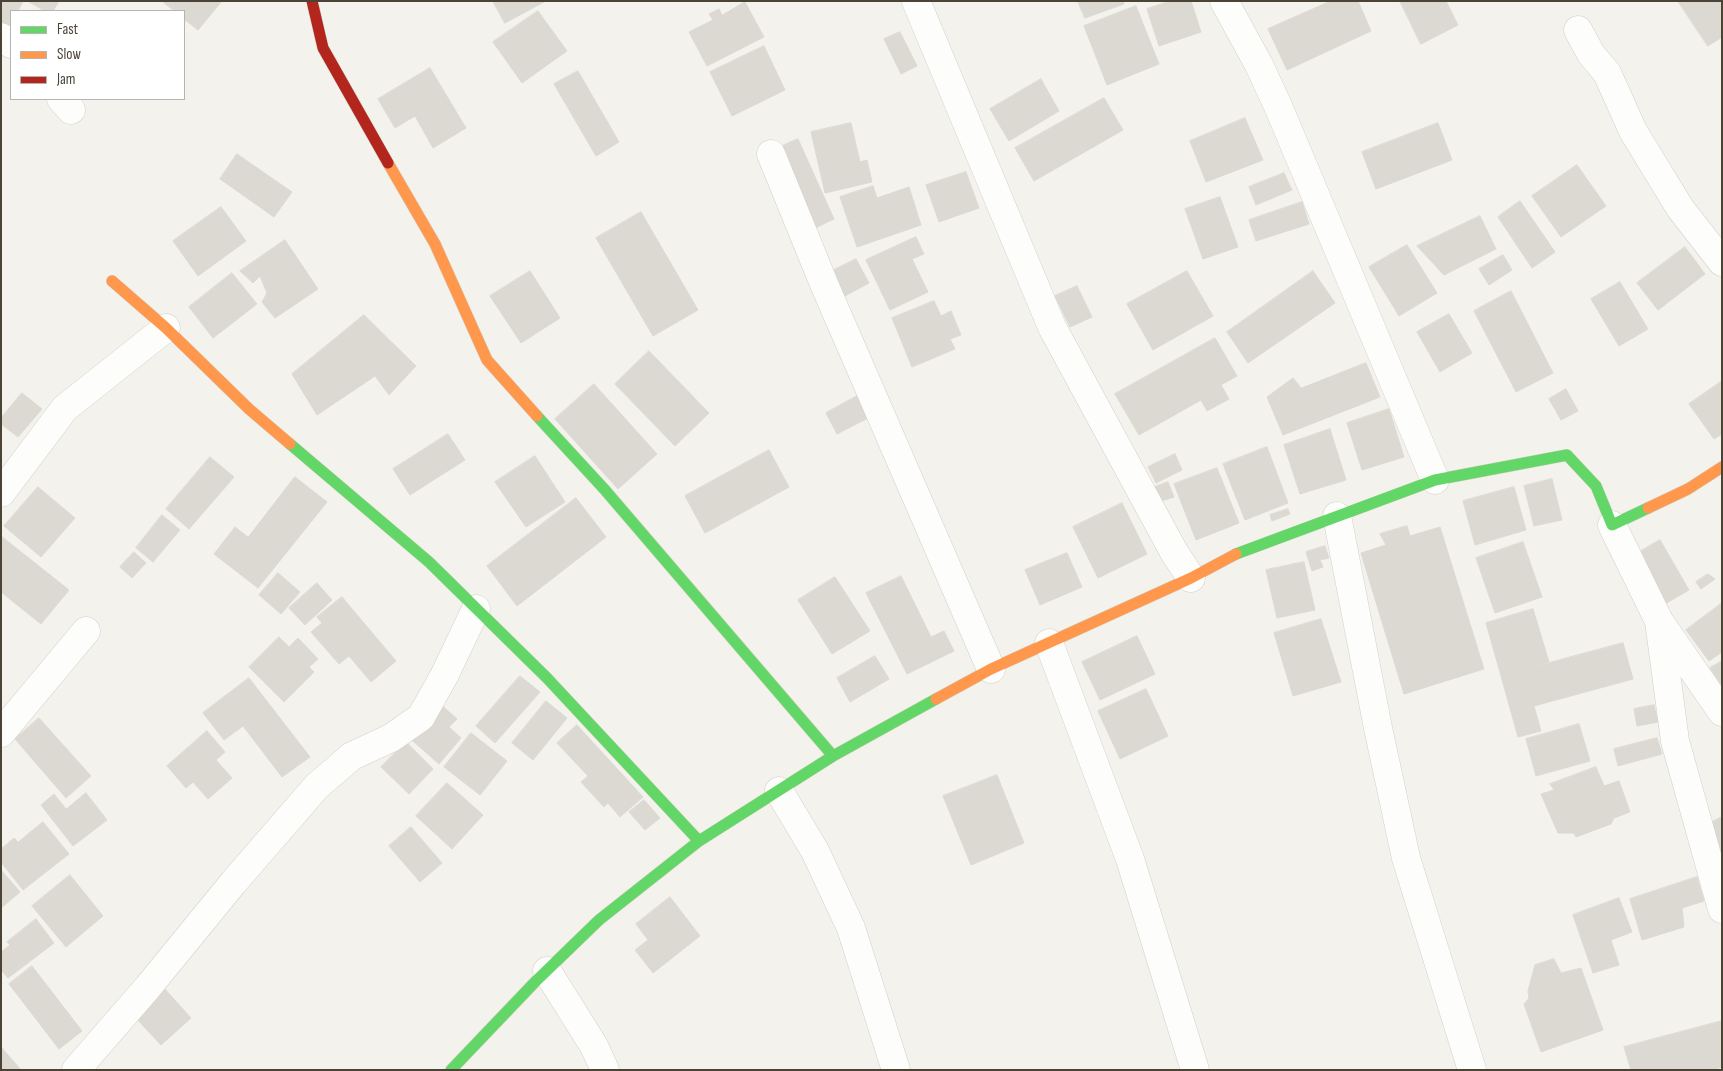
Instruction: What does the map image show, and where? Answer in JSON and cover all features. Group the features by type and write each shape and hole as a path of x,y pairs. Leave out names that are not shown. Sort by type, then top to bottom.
{"street":[{"path":"312,1 323,48 435,244 487,360 605,490 833,756"},
{"path":"916,1 1052,326 1174,552 1191,578"},
{"path":"1224,1 1259,65 1278,106 1435,480"},
{"path":"1578,30 1591,54 1607,73 1633,131 1680,208 1722,262"},
{"path":"771,154 828,293 991,669"},
{"path":"112,281 166,328 249,409 429,562 548,678 700,841"},
{"path":"1,493 65,408 166,328"},
{"path":"451,1070 599,920 700,841 833,756 991,669 1191,578 1242,551 1435,480 1567,455 1596,486 1612,525 1659,621 1722,712"},
{"path":"1612,525 1688,489 1722,467"},
{"path":"1337,516 1378,728 1406,858 1472,1070"},
{"path":"76,1070 148,988 233,883 317,786 352,756 391,738 421,717 444,676 476,609"},
{"path":"1659,621 1675,741 1722,909"},
{"path":"1,734 86,631"},
{"path":"1049,643 1130,859 1195,1070"},
{"path":"779,791 815,851 851,928 896,1070"},
{"path":"547,971 594,1046 605,1070"}],"building":[{"path":"1,1 23,1 18,10 10,10 9,27 1,22"},
{"path":"28,1 59,1 54,10 43,10"},
{"path":"162,1 222,1 198,30 185,20 185,10 174,10"},
{"path":"493,1 544,1 544,2 505,23"},
{"path":"1078,1 1123,1 1124,4 1085,18"},
{"path":"1171,1 1191,1 1201,32 1159,46 1147,9"},
{"path":"1331,1 1358,1 1371,31 1287,70 1268,29"},
{"path":"1400,1 1446,1 1458,25 1421,44"},
{"path":"1678,1 1722,1 1722,37 1708,46"},
{"path":"745,2 764,37 707,66 689,32 713,20 709,14 719,9 722,15"},
{"path":"1136,6 1159,64 1107,85 1084,26"},
{"path":"538,11 567,51 522,83 493,42"},
{"path":"900,32 917,66 901,74 884,39"},
{"path":"764,46 785,90 732,116 710,72"},
{"path":"430,68 466,128 433,148 415,116 395,128 378,99"},
{"path":"578,71 619,142 596,156 554,84"},
{"path":"1041,79 1059,111 1009,141 990,109"},
{"path":"1104,98 1123,130 1034,181 1015,148"},
{"path":"1245,118 1263,160 1206,182 1190,141"},
{"path":"851,123 860,162 867,160 872,182 825,193 811,132"},
{"path":"1438,123 1452,160 1376,189 1362,152"},
{"path":"798,139 834,219 813,229 778,148"},
{"path":"237,154 292,192 274,217 220,179"},
{"path":"1577,165 1606,206 1561,237 1532,196"},
{"path":"966,172 979,208 939,222 926,185"},
{"path":"1284,173 1292,190 1256,205 1249,187"},
{"path":"873,186 877,198 909,187 921,225 857,247 840,197"},
{"path":"1220,197 1238,247 1203,259 1185,209"},
{"path":"1520,201 1555,252 1532,268 1498,217"},
{"path":"1302,202 1309,224 1256,241 1249,220"},
{"path":"221,207 246,241 198,276 173,241"},
{"path":"641,212 698,310 653,336 596,238"},
{"path":"1480,216 1496,249 1444,275 1417,246"},
{"path":"916,237 924,254 912,259 928,292 890,310 866,260"},
{"path":"285,240 318,289 275,318 262,302 267,293 260,276 253,283 240,271"},
{"path":"1407,245 1437,293 1399,316 1369,267"},
{"path":"1685,247 1705,274 1658,310 1637,283"},
{"path":"1503,255 1512,270 1489,285 1479,269"},
{"path":"856,259 869,283 843,297 830,272"},
{"path":"530,271 560,318 521,343 490,296"},
{"path":"1187,271 1213,316 1153,350 1127,304"},
{"path":"1313,271 1335,303 1248,363 1227,332"},
{"path":"232,273 257,304 213,338 189,307"},
{"path":"1620,282 1648,329 1619,346 1591,299"},
{"path":"1077,286 1092,317 1070,327 1055,296"},
{"path":"1511,291 1553,373 1516,392 1474,311"},
{"path":"934,301 941,316 951,311 961,335 950,339 955,349 912,367 892,318"},
{"path":"1449,314 1472,353 1440,372 1417,332"},
{"path":"364,315 416,366 389,395 375,376 317,415 292,374"},
{"path":"1215,338 1237,376 1221,385 1229,399 1207,411 1201,400 1139,435 1115,394"},
{"path":"649,351 709,413 675,446 615,384"},
{"path":"1366,363 1380,397 1283,435 1267,397 1293,378 1301,388"},
{"path":"1722,381 1722,434 1714,439 1689,404"},
{"path":"594,384 657,454 618,489 555,419"},
{"path":"1566,389 1578,411 1561,420 1549,399"},
{"path":"22,393 42,409 18,437 1,424 1,418"},
{"path":"859,395 870,417 837,434 826,413"},
{"path":"1389,409 1404,457 1362,470 1347,423"},
{"path":"1330,429 1346,480 1300,494 1284,445"},
{"path":"448,434 465,460 410,495 393,469"},
{"path":"1267,447 1288,503 1245,520 1223,464"},
{"path":"769,450 789,487 705,533 685,496"},
{"path":"1175,454 1182,470 1156,483 1148,467"},
{"path":"535,456 565,502 526,527 495,482"},
{"path":"210,457 234,477 189,529 166,509"},
{"path":"1217,468 1239,523 1196,540 1174,484"},
{"path":"295,477 327,502 258,588 214,554 235,527 248,537"},
{"path":"1552,479 1562,520 1534,526 1524,486"},
{"path":"1168,482 1174,497 1161,501 1155,487"},
{"path":"38,487 75,518 41,557 4,526"},
{"path":"1514,487 1526,530 1475,545 1463,501"},
{"path":"576,498 606,537 517,606 487,566"},
{"path":"1122,503 1147,554 1098,578 1073,527"},
{"path":"1288,509 1290,514 1272,521 1270,515"},
{"path":"162,515 180,530 153,562 136,548"},
{"path":"1407,526 1410,536 1440,527 1484,669 1404,694 1361,553 1386,545 1380,534"},
{"path":"1,536 69,590 41,624 1,592"},
{"path":"1660,540 1689,590 1663,605 1634,555"},
{"path":"1523,542 1542,597 1495,613 1476,558"},
{"path":"1325,546 1329,558 1320,560 1323,567 1312,571 1306,552"},
{"path":"134,552 146,563 132,578 120,567"},
{"path":"1067,553 1082,587 1040,605 1025,570"},
{"path":"1304,562 1315,610 1277,618 1266,570"},
{"path":"278,573 300,592 281,614 259,595"},
{"path":"1708,574 1715,579 1701,589 1696,582"},
{"path":"901,576 931,637 944,631 954,651 907,674 866,593"},
{"path":"835,577 870,631 832,654 798,600"},
{"path":"317,583 332,600 305,625 289,608"},
{"path":"342,597 396,661 371,682 349,656 339,664 311,632 322,623 317,617"},
{"path":"1722,603 1722,652 1709,661 1686,630"},
{"path":"1533,609 1549,662 1501,676 1486,623"},
{"path":"1321,619 1341,682 1293,696 1274,633"},
{"path":"1137,636 1155,674 1100,700 1082,662"},
{"path":"279,637 289,647 298,638 318,659 309,667 314,672 284,702 249,667"},
{"path":"1623,643 1633,679 1534,706 1541,731 1518,737 1501,676"},
{"path":"875,656 889,679 850,702 837,678"},
{"path":"1722,661 1722,686 1710,668"},
{"path":"520,676 540,692 495,743 476,726"},
{"path":"249,678 310,757 282,777 243,726 224,740 203,713"},
{"path":"1146,689 1168,736 1120,759 1098,711"},
{"path":"426,691 457,719 449,727 461,738 439,764 396,726"},
{"path":"546,701 567,718 533,760 512,743"},
{"path":"1654,705 1658,722 1637,726 1634,709"},
{"path":"39,718 91,776 66,798 15,739"},
{"path":"1579,724 1590,761 1536,776 1526,739"},
{"path":"577,725 643,797 620,817 608,803 604,807 581,782 588,776 557,743"},
{"path":"207,731 225,752 216,760 232,778 208,799 193,782 186,788 167,766"},
{"path":"471,733 507,761 480,795 444,767"},
{"path":"1657,738 1662,754 1618,766 1614,749"},
{"path":"406,742 433,769 409,794 381,767"},
{"path":"1596,767 1604,786 1619,781 1630,812 1614,818 1611,824 1576,837 1574,833 1558,833 1541,794 1554,790 1550,784"},
{"path":"997,775 1024,843 971,865 943,796"},
{"path":"447,783 483,815 452,849 416,816"},
{"path":"86,793 107,820 73,846 41,805 54,794 66,809"},
{"path":"644,800 660,818 645,830 629,812"},
{"path":"1722,817 1722,864 1704,826"},
{"path":"43,822 69,854 23,890 1,862 1,849 14,838 18,842"},
{"path":"411,827 442,863 420,882 389,846"},
{"path":"1,870 20,892 1,908"},
{"path":"70,875 103,916 66,947 32,906"},
{"path":"1697,877 1704,901 1682,908 1684,927 1642,940 1630,899"},
{"path":"670,897 700,936 653,973 635,950 648,940 636,924"},
{"path":"1619,898 1632,932 1611,940 1619,965 1593,973 1573,915"},
{"path":"36,919 54,943 8,978 1,970 1,952 10,945 7,942"},
{"path":"1554,959 1561,973 1581,968 1603,1030 1541,1052 1524,1004 1529,998 1528,991 1535,965"},
{"path":"32,966 82,1031 59,1049 9,984"},
{"path":"163,987 191,1018 161,1045 133,1015"},
{"path":"1722,1021 1722,1067 1712,1070 1631,1070 1624,1047"},
{"path":"1,1047 21,1070 1,1070"}],"traffic: fast":[{"path":"537,416 605,490 833,756"},
{"path":"290,444 429,562 547,678 699,841"},
{"path":"1236,554 1435,480 1567,455 1596,486 1612,525 1648,508"},
{"path":"451,1070 535,982 599,920 699,841 833,756 936,699"}],"traffic: slow":[{"path":"388,163 435,244 487,360 537,416"},
{"path":"112,281 166,328 249,409 290,444"},
{"path":"1648,508 1688,489 1722,467"},
{"path":"936,699 991,669 1191,578 1236,554"}],"traffic: jam":[{"path":"312,1 323,48 388,163"}]}
